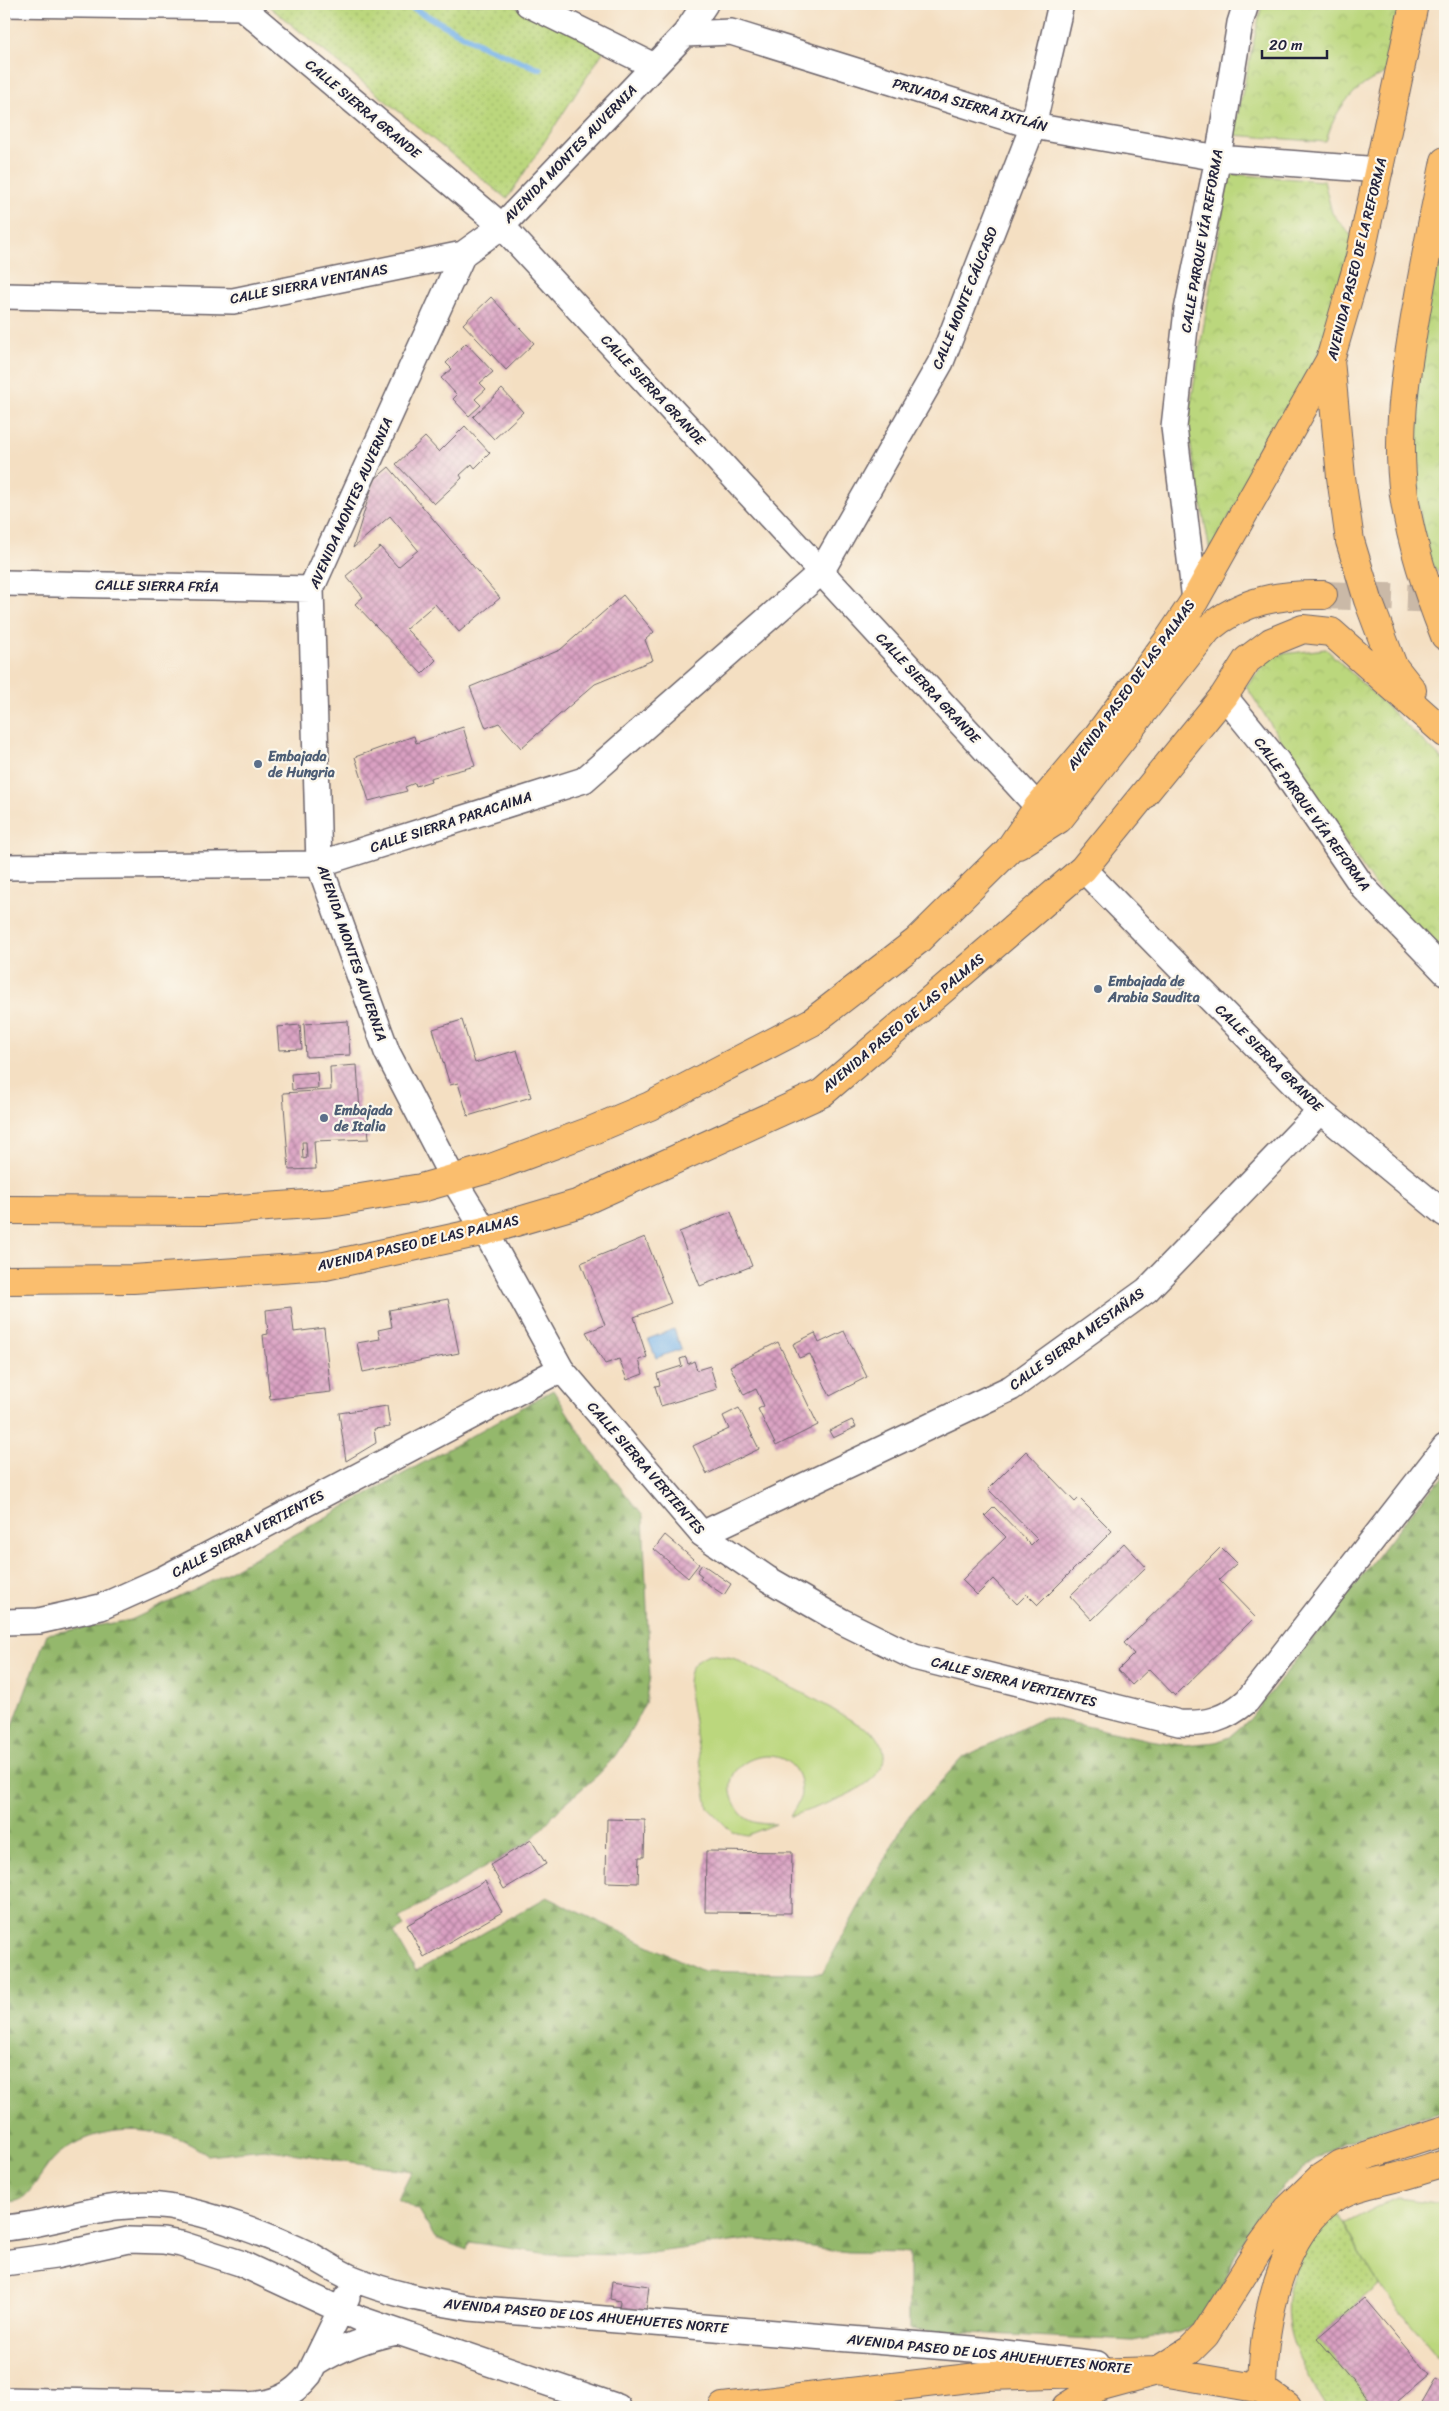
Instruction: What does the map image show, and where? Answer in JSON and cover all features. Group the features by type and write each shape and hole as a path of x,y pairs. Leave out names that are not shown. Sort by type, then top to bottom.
{"main road":[{"name":"AVENIDA PASEO DE LA REFORMA","path":"1414,4 1360,257 1330,360 1341,477 1350,541 1368,600 1393,666 1445,732"},
{"path":"1445,168 1403,391 1401,434 1404,494 1410,527 1430,598 1445,636"},
{"name":"AVENIDA PASEO DE LAS PALMAS","path":"4,1210 212,1211 346,1200 421,1188 490,1168 588,1132 650,1106 812,1022 917,940 1008,851 1038,808 1096,738 1167,642 1195,600 1330,360"},
{"path":"1008,851 1059,818 1208,629 1224,616 1241,607 1269,598 1296,594 1323,595"},
{"name":"AVENIDA PASEO DE LAS PALMAS","path":"4,1280 133,1279 325,1266 485,1231 577,1204 822,1093 1082,869 1224,696 1247,660 1271,642 1303,629 1331,632 1445,732"},
{"path":"1066,2407 1098,2387 1157,2371 1182,2356 1205,2335 1218,2318 1261,2246 1288,2209 1322,2177 1341,2164 1445,2130"},
{"path":"1262,2389 1265,2339 1276,2291 1290,2254 1305,2225 1326,2203 1353,2188 1445,2163"},
{"path":"723,2407 986,2376 1157,2371 1262,2389 1288,2407"}],"street":[{"path":"4,4 240,5"},
{"path":"528,4 654,66"},
{"name":"AVENIDA MONTES AUVERNIA","path":"485,1231 452,1179 387,1052 319,864 311,588 463,254 502,226 684,34 705,4"},
{"name":"CALLE MONTE CÁUCASO","path":"820,572 941,362 1033,126 1061,4"},
{"name":"CALLE PARQUE VÍA REFORMA","path":"1195,600 1174,427 1187,310 1218,158 1240,22 1246,4"},
{"name":"CALLE SIERRA GRANDE","path":"240,5 502,226 1038,808"},
{"name":"PRIVADA SIERRA IXTLÁN","path":"684,34 731,32 1033,126 1218,158 1380,170"},
{"name":"CALLE SIERRA VENTANAS","path":"4,296 233,301 463,254"},
{"name":"CALLE SIERRA PARACAIMA","path":"4,867 319,864 584,780 820,572"},
{"name":"CALLE SIERRA FRÍA","path":"4,583 311,588"},
{"name":"CALLE PARQUE VÍA REFORMA","path":"1224,696 1276,760 1363,888 1445,972"},
{"name":"CALLE SIERRA GRANDE","path":"1082,869 1320,1111 1445,1214"},
{"name":"CALLE SIERRA MESTAÑAS","path":"702,1534 1011,1388 1147,1290 1320,1111"},
{"name":"CALLE SIERRA VERTIENTES","path":"485,1231 561,1369 702,1534 768,1579 841,1621 914,1657 1178,1723 1194,1724 1222,1718 1247,1701 1445,1447"},
{"name":"CALLE SIERRA VERTIENTES","path":"4,1622 38,1621 101,1607 161,1580 561,1369"},
{"name":"AVENIDA PASEO DE LOS AHUEHUETES NORTE","path":"4,2228 124,2206 167,2207 189,2211 281,2242 354,2279 412,2299 470,2308 972,2349 1157,2371"},
{"path":"4,2263 55,2256 120,2241 163,2241 181,2244 240,2263 341,2310 397,2332 618,2407"},
{"path":"4,2400 262,2404 276,2401 290,2394 305,2380 316,2363 354,2279"},
{"path":"316,2363 350,2344 369,2337 397,2332"}],"green space":[{"path":"266,4 509,4 605,49 507,199"},
{"path":"1262,4 1401,4 1386,73 1364,85 1347,100 1334,119 1326,142 1233,135"},
{"path":"1229,174 1324,181 1332,213 1353,238 1320,353 1210,551 1187,426"},
{"path":"1445,256 1445,576 1442,576 1429,562 1410,459 1423,325 1440,258"},
{"path":"1326,649 1445,762 1445,954 1374,885 1246,686 1273,655"},
{"path":"553,1390 593,1453 643,1516 650,1677 645,1703 615,1756 599,1774 563,1805 531,1840 399,1918 404,1927 394,1933 416,1971 547,1897 703,1971 822,1974 906,1820 962,1758 1045,1717 1149,1740 1183,1745 1216,1742 1229,1737 1250,1719 1413,1510 1445,1474 1445,2111 1358,2137 1341,2144 1311,2162 1288,2181 1258,2217 1235,2256 1217,2299 1207,2314 1186,2328 1160,2336 1133,2341 909,2330 909,2253 848,2252 753,2239 636,2255 549,2254 469,2242 467,2250 435,2238 418,2210 398,2199 412,2171 264,2149 207,2155 174,2137 136,2130 98,2134 80,2141 58,2155 23,2198 15,2201 4,2199 4,1749 47,1634 131,1620 205,1585"},
{"path":"710,1654 733,1658 818,1701 875,1734 884,1751 882,1765 873,1778 859,1789 841,1798 790,1817 801,1793 797,1774 788,1762 774,1756 759,1757 745,1762 735,1773 731,1787 735,1804 747,1819 757,1823 776,1824 747,1835 732,1832 708,1808 688,1686 689,1675 693,1666 704,1656"},
{"path":"1397,2197 1445,2203 1445,2357 1437,2355 1379,2285 1344,2224"},
{"path":"1335,2210 1379,2285 1317,2338 1376,2407 1327,2407 1303,2366 1294,2347 1289,2328 1287,2308 1290,2288 1297,2267 1309,2243"}],"water":[{"path":"674,1329 681,1349 656,1358 648,1339"}],"building":[{"path":"491,297 534,343 506,370 463,324"},
{"path":"466,343 493,372 480,383 486,389 475,399 481,405 469,416 453,399 457,395 441,378 452,369 446,363"},
{"path":"502,389 523,412 494,439 473,417"},
{"path":"465,426 490,453 475,468 472,464 460,475 462,478 434,504 396,464 425,437 439,452"},
{"path":"389,467 500,598 459,632 435,604 406,629 436,660 422,674 355,604 363,597 346,576 380,547 398,567 418,550 390,516 353,548 374,480"},
{"path":"623,595 654,632 645,640 653,660 595,684 521,748 499,723 486,728 470,687 560,650"},
{"path":"463,727 475,766 430,778 431,781 416,786 415,783 405,787 407,791 369,801 355,757 414,736 416,743"},
{"path":"462,1020 475,1063 517,1050 531,1097 468,1116 458,1083 450,1085 433,1029"},
{"path":"348,1021 350,1055 306,1057 304,1024"},
{"path":"300,1025 302,1049 279,1050 277,1027"},
{"path":"357,1065 360,1112 367,1112 369,1139 314,1141 316,1169 289,1170 283,1093 331,1090 330,1067","holes":["302,1142 306,1142 307,1158 303,1159"]},
{"path":"317,1072 318,1088 292,1090 291,1074"},
{"path":"731,1212 752,1266 700,1286 679,1232"},
{"path":"645,1237 671,1303 634,1317 647,1357 639,1360 643,1374 627,1380 619,1359 605,1364 586,1332 605,1325 581,1263"},
{"path":"448,1299 459,1353 363,1372 357,1343 380,1339 378,1330 392,1327 389,1310"},
{"path":"291,1307 294,1332 324,1328 331,1392 270,1399 263,1335 268,1334 266,1310"},
{"path":"844,1331 867,1377 830,1396 810,1354 799,1358 793,1344 815,1333 819,1343"},
{"path":"778,1342 818,1425 776,1446 758,1409 764,1406 756,1389 744,1395 730,1366"},
{"path":"686,1357 688,1364 694,1361 697,1370 710,1366 717,1389 661,1406 655,1386 660,1385 657,1374 682,1366 680,1359"},
{"path":"387,1406 390,1427 374,1429 376,1443 346,1461 339,1413"},
{"path":"739,1408 759,1449 707,1474 693,1446 729,1429 723,1416"},
{"path":"852,1420 856,1427 833,1438 829,1431"},
{"path":"1026,1451 1075,1502 1079,1498 1112,1531 1038,1605 1027,1594 1017,1604 993,1579 977,1595 962,1580 1006,1537 985,1516 994,1507 1031,1545 1037,1539 988,1489"},
{"path":"665,1535 699,1564 688,1578 654,1549"},
{"path":"1124,1543 1146,1567 1092,1620 1070,1596"},
{"path":"1221,1547 1237,1563 1219,1580 1255,1617 1175,1696 1149,1669 1132,1685 1118,1670 1134,1654 1124,1643"},
{"path":"702,1564 731,1584 724,1595 700,1579 702,1576 697,1572"},
{"path":"607,1819 645,1820 644,1857 639,1857 638,1883 606,1882"},
{"path":"531,1840 546,1864 504,1889 490,1865"},
{"path":"706,1851 792,1852 791,1913 705,1912"},
{"path":"485,1881 502,1912 424,1957 407,1925"},
{"path":"612,2281 649,2286 646,2311 619,2308 620,2301 610,2299"},
{"path":"1364,2298 1429,2375 1391,2407 1376,2407 1317,2338"},
{"path":"1435,2379 1445,2384 1445,2407 1419,2407"}],"waterway":[{"path":"405,4 483,46 540,69"}],"tunnel":[{"path":"1323,595 1445,599"}],"place":[{"name":"Embajada de Hungria","path":"258,764"},
{"name":"Embajada de Arabia Saudita","path":"1098,989"},
{"name":"Embajada de Italia","path":"324,1118"}]}
